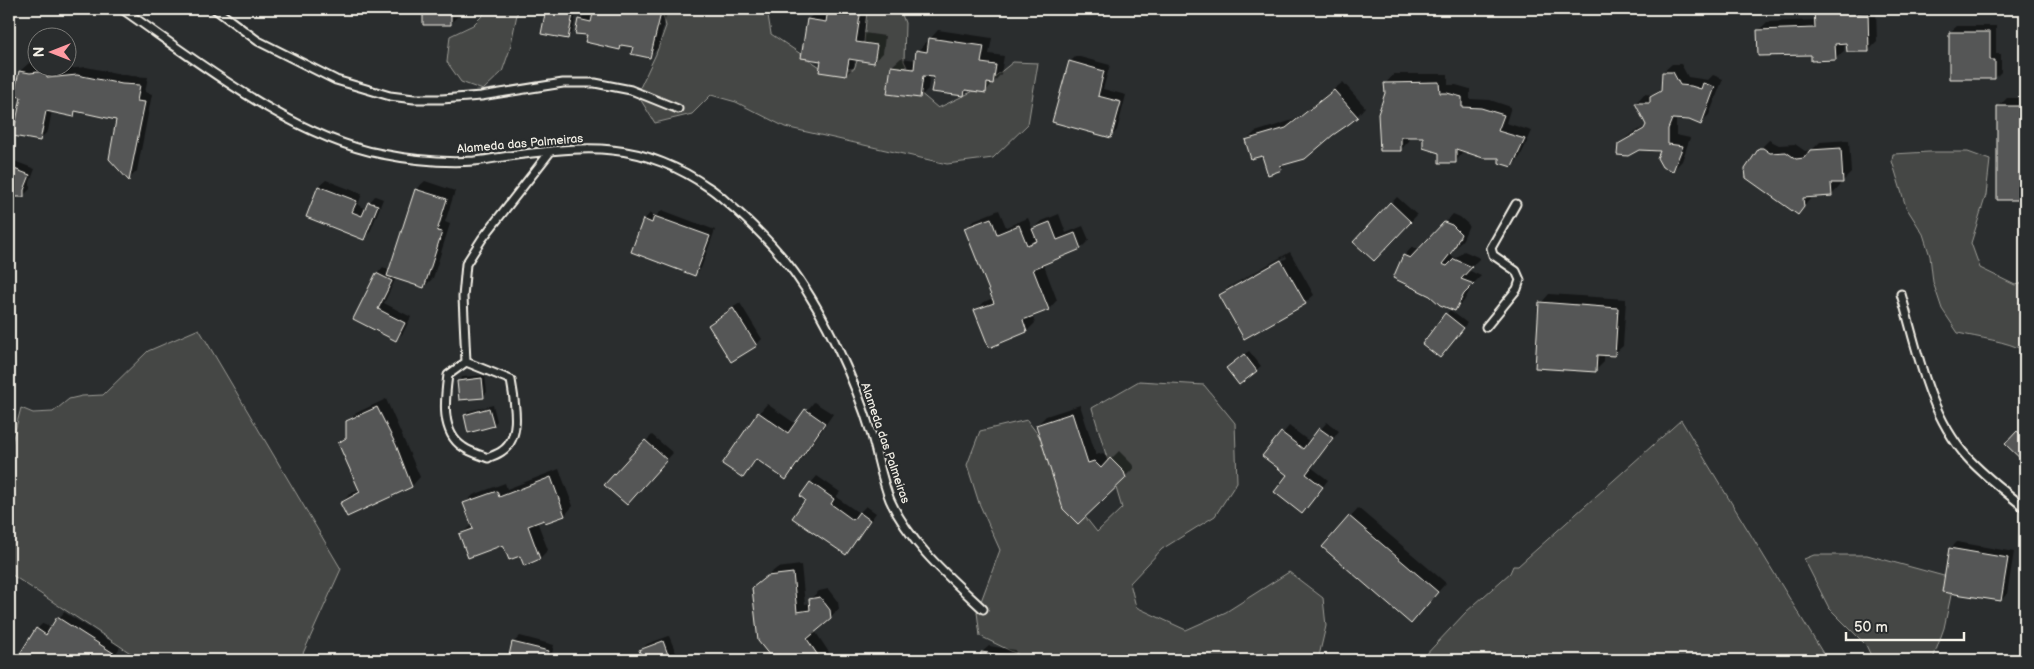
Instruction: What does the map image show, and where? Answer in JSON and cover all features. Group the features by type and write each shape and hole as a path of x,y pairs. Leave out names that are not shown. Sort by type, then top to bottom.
{"lane":[{"name":"Alameda das Palmeiras","path":"122,9 223,78 281,114 325,137 358,149 420,160 450,162 550,152 612,150 636,154 680,170 710,188 756,228 794,272 835,342 871,432 880,470 891,501 908,530 952,580 984,609"},
{"path":"215,9 258,41 336,80 390,96 414,99 442,99 481,96 563,83 595,83 631,90 678,108"},
{"path":"466,362 463,297 466,264 482,239 550,152"},
{"path":"1486,327 1517,289 1520,280 1516,271 1492,254 1491,248 1516,204"},
{"path":"1901,294 1927,382 1946,426 1968,457 2025,508"},
{"path":"466,362 511,380 515,433 504,451 488,458 462,447 449,432 445,401 448,375 466,362"}],"shaded area":[{"path":"489,9 518,9 510,49 502,72 483,90 461,82 447,62 450,36 473,25"},
{"path":"661,9 767,9 771,34 823,69 854,69 864,42 867,9 900,9 905,23 904,61 919,92 938,108 982,87 1013,62 1038,63 1028,124 993,158 947,164 785,127 736,102 711,95 692,114 655,123 637,94 656,54 666,26"},
{"path":"1968,152 1990,160 1986,195 1971,243 1980,268 2015,285 2025,283 2025,351 2001,342 1958,333 1942,309 1933,282 1930,256 1923,234 1906,207 1892,161 1893,154"},
{"path":"199,329 341,569 300,660 141,660 9,573 9,453 21,408 33,413 53,412 69,399 103,395 148,351"},
{"path":"1139,381 1204,385 1235,423 1237,482 1215,516 1162,549 1130,583 1136,607 1186,630 1226,612 1289,572 1323,598 1326,626 1318,660 1029,660 980,636 977,612 1000,550 979,503 967,465 980,431 1027,420 1048,448 1075,504 1097,532 1122,508 1092,408"},
{"path":"1681,420 1827,660 1421,660 1466,612 1510,573 1513,566 1518,566"},
{"path":"1814,555 1867,555 1951,578 1954,581 1944,628 1934,656 1936,660 1873,660 1866,645 1829,608 1804,559"}],"building":[{"path":"423,9 451,9 451,25 423,25"},
{"path":"546,9 574,9 568,39 541,34"},
{"path":"594,9 640,9 647,11 648,9 662,9 650,58 631,54 633,47 621,45 620,50 585,42 587,35 575,34 578,19 591,22"},
{"path":"828,9 861,9 856,42 877,45 874,63 849,59 846,76 819,72 821,61 801,58 807,19 826,22"},
{"path":"1267,9 1280,9 1280,12 1267,13"},
{"path":"1814,9 1857,9 1857,13 1868,12 1869,52 1847,52 1846,43 1835,44 1836,60 1811,61 1811,55 1758,56 1757,30 1815,28"},
{"path":"1949,32 1990,32 1990,60 1995,60 1995,79 1949,79"},
{"path":"929,38 984,46 981,63 996,65 993,84 987,83 986,93 965,90 964,96 931,92 934,77 923,76 920,98 887,94 891,66 914,69 916,50 927,52"},
{"path":"1069,61 1104,71 1098,96 1121,102 1111,138 1052,122"},
{"path":"19,71 28,73 28,78 78,78 78,75 122,84 140,85 137,101 145,102 129,181 109,159 116,120 75,111 74,117 46,111 40,141 13,136 21,97 14,96"},
{"path":"1662,72 1673,72 1680,85 1701,89 1703,83 1715,87 1701,125 1689,120 1672,119 1668,129 1668,144 1683,146 1673,171 1662,167 1657,158 1660,151 1639,150 1628,156 1617,155 1618,144 1644,129 1646,125 1635,103 1650,103 1650,97 1661,91"},
{"path":"1439,82 1440,93 1462,97 1462,107 1481,108 1504,115 1498,131 1525,139 1512,167 1499,163 1499,158 1483,158 1456,149 1456,163 1439,163 1439,153 1423,148 1423,137 1401,137 1401,151 1380,151 1378,114 1385,93 1384,83"},
{"path":"1334,90 1358,117 1305,159 1280,166 1282,170 1268,175 1262,156 1251,159 1245,140 1286,128"},
{"path":"1997,106 2025,106 2025,200 1997,200"},
{"path":"1759,148 1763,148 1770,153 1786,152 1796,159 1804,158 1810,150 1841,148 1843,183 1831,183 1832,196 1803,198 1804,207 1798,215 1746,178 1745,169"},
{"path":"9,167 30,175 24,190 24,197 16,197 13,206 9,206"},
{"path":"318,186 357,201 352,212 362,216 368,202 378,205 364,240 306,217"},
{"path":"415,189 447,199 437,231 442,232 424,288 387,276"},
{"path":"1390,202 1411,222 1374,261 1353,242"},
{"path":"654,216 710,236 695,276 631,252 643,219 652,223"},
{"path":"991,218 997,234 1019,225 1027,245 1037,241 1032,229 1050,222 1057,240 1075,233 1081,249 1033,269 1049,310 1023,320 1027,332 989,348 974,310 994,303 964,228"},
{"path":"1444,222 1452,225 1461,234 1454,249 1442,264 1447,266 1454,259 1472,267 1461,279 1474,284 1464,294 1455,311 1440,305 1430,296 1393,278 1403,255 1410,258"},
{"path":"1281,260 1306,304 1244,339 1219,295"},
{"path":"376,273 392,281 378,309 405,323 396,341 353,319"},
{"path":"1539,302 1618,308 1615,356 1597,355 1596,372 1535,368"},
{"path":"733,308 757,346 731,362 708,325"},
{"path":"1445,313 1464,328 1440,358 1422,344"},
{"path":"1244,354 1257,371 1239,385 1226,368"},
{"path":"482,378 484,398 459,400 457,381"},
{"path":"377,407 396,445 412,487 347,517 340,503 360,492 338,443 346,438 346,421"},
{"path":"489,408 494,426 468,433 464,415"},
{"path":"805,409 825,423 786,480 756,459 743,478 722,464 758,412 788,433"},
{"path":"1072,413 1088,463 1094,461 1101,468 1110,458 1124,472 1126,478 1078,524 1063,509 1036,425"},
{"path":"1319,428 1333,438 1306,474 1323,487 1302,514 1274,492 1287,475 1262,456 1281,432 1303,449"},
{"path":"2017,431 2025,438 2025,463 2005,444"},
{"path":"645,440 667,460 627,505 604,485"},
{"path":"551,477 565,516 545,523 544,520 528,526 540,559 524,566 520,556 509,560 503,545 468,558 459,534 473,529 463,503 497,491 499,497"},
{"path":"810,482 834,499 831,504 853,520 859,512 870,520 846,555 792,518 805,500 800,496"},
{"path":"1349,516 1438,592 1411,624 1322,547"},
{"path":"1949,548 2008,558 2001,601 1942,592"},
{"path":"793,573 797,612 810,610 809,599 820,597 830,610 831,619 807,639 821,660 785,660 780,655 770,656 758,641 752,588 767,576"},
{"path":"57,617 115,654 111,660 68,660 62,656 60,660 16,660 36,628 46,635"},
{"path":"663,641 670,660 643,660 639,650"},
{"path":"512,642 549,651 546,660 508,660"},
{"path":"981,652 1010,656 1009,660 980,660"}]}
